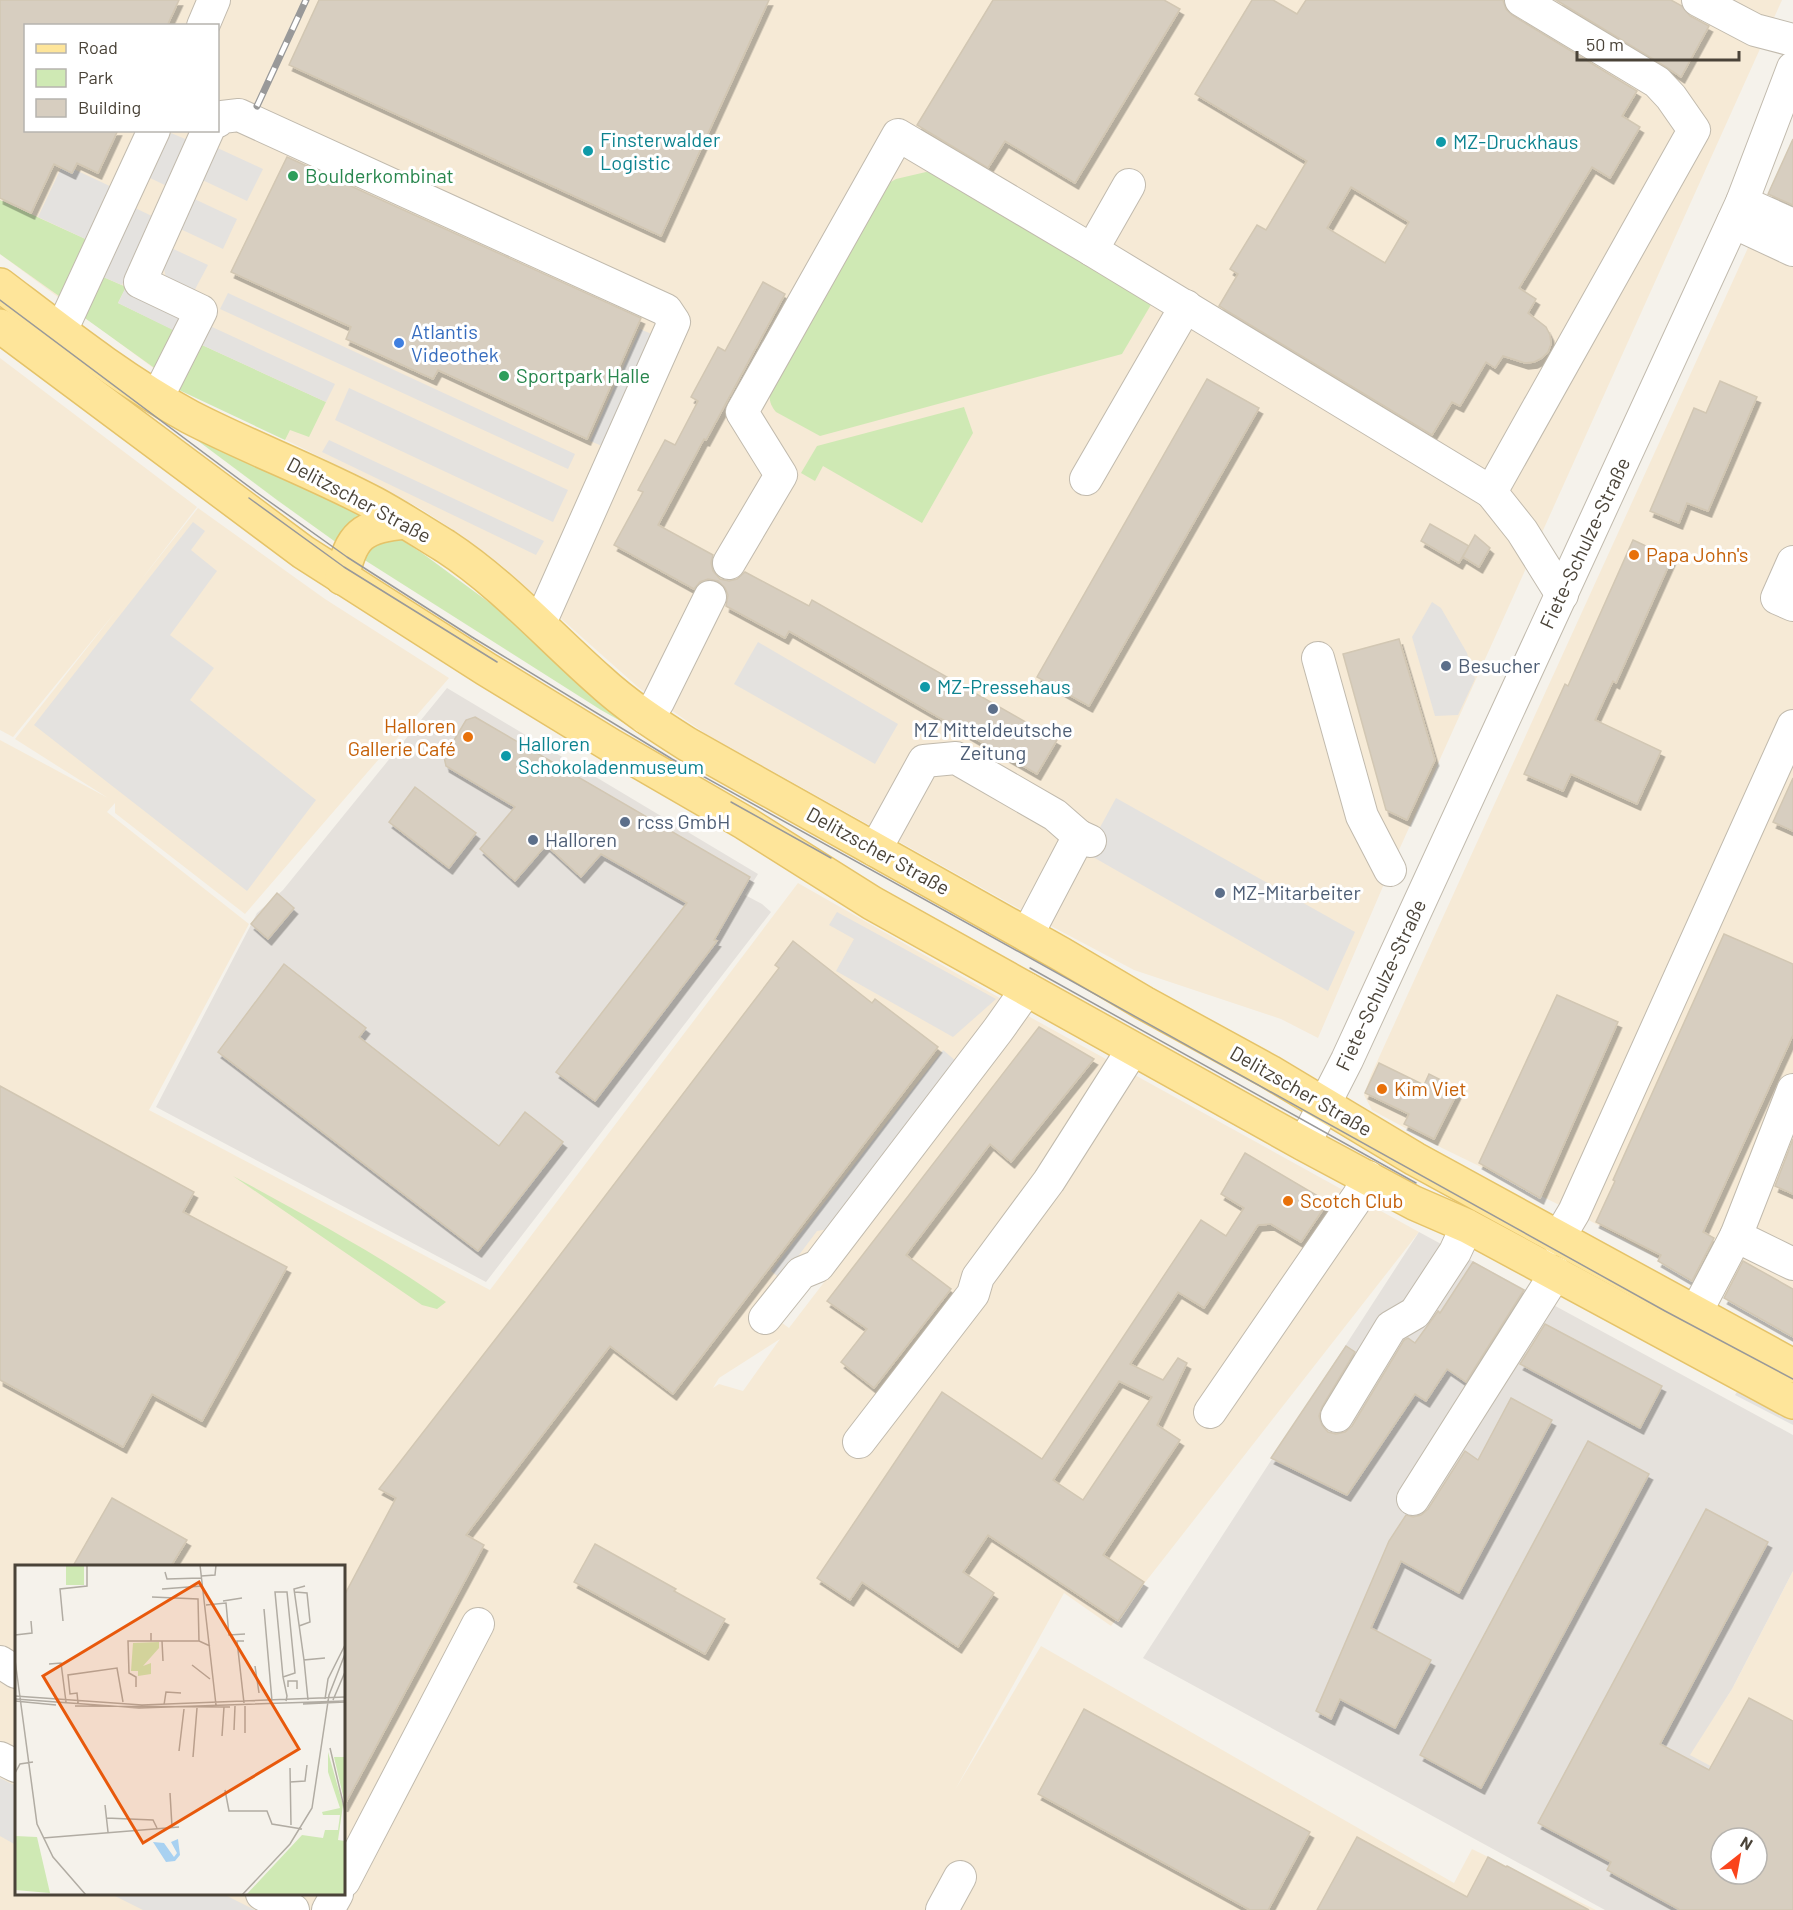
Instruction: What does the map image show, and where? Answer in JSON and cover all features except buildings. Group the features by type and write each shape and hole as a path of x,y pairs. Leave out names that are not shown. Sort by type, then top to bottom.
{"main road":[{"name":"Delitzscher Straße","path":"0,285 120,375 157,398 192,417 374,503 447,548 486,576 540,623 600,682 646,718 687,744 1270,1072 1415,1159 1793,1366"},
{"path":"0,326 235,503 342,578 486,669 745,823 872,903 1304,1144 1414,1203 1467,1226 1793,1402"},
{"path":"342,578 347,557 353,544 363,532 375,526 405,522"}],"street":[{"path":"204,24 214,0"},
{"path":"1491,492 1694,130 1671,97 1657,82 1521,0"},
{"path":"1698,0 1755,30 1793,40"},
{"name":"Fiete-Schulze-Straße","path":"1304,1144 1343,1068 1562,595 1737,212 1791,79"},
{"path":"219,120 222,117 238,115 666,310 674,322 540,623"},
{"path":"61,331 153,132"},
{"path":"157,398 201,311 140,282 207,132"},
{"path":"729,563 781,475 742,412 897,135 1092,249 1491,492 1522,531 1562,595"},
{"path":"1092,249 1129,185"},
{"path":"1737,212 1793,225"},
{"path":"1737,212 1793,250"},
{"path":"1086,479 1186,306"},
{"path":"1793,562 1777,598 1793,605"},
{"path":"646,718 658,702 710,597"},
{"path":"1318,658 1362,816 1390,870"},
{"path":"1558,1239 1574,1212 1793,726"},
{"path":"875,850 924,761 956,758 1055,815 1084,838 1028,935"},
{"path":"765,1318 801,1273 818,1266 1027,989"},
{"path":"859,1442 973,1294 978,1277 1049,1181 1133,1049"},
{"path":"1695,1314 1736,1236 1793,1090"},
{"path":"1210,1412 1359,1195 1368,1178"},
{"path":"1337,1416 1392,1327 1415,1313 1455,1252 1467,1226"},
{"path":"1736,1236 1793,1264"},
{"path":"1413,1499 1556,1274"},
{"path":"345,1879 478,1624"},
{"path":"0,1662 15,1671"},
{"path":"0,1758 15,1766"},
{"path":"942,1910 960,1877"},
{"path":"266,1895 293,1910"},
{"path":"328,1910 336,1895"}],"shaded area":[{"path":"0,0 1782,0 1390,870 1318,1038 1281,1019 1134,970 706,734 639,688 501,565 464,537 390,492 176,385 0,254"},
{"path":"171,133 190,141 169,187 150,178"},
{"path":"211,145 263,169 247,201 196,177"},
{"path":"1793,149 1793,1332 1574,1212 1442,1148 1372,1110 1364,1095 1371,1075"},
{"path":"63,164 116,189 92,242 38,217"},
{"path":"188,196 237,219 223,249 174,226"},
{"path":"133,207 154,217 122,285 101,276"},
{"path":"169,247 208,265 192,295 167,283 163,264"},
{"path":"126,287 183,314 175,331 118,303"},
{"path":"228,293 575,454 568,469 220,309"},
{"path":"210,326 335,384 326,402 202,345"},
{"path":"640,329 656,336 607,448 590,441"},
{"path":"0,358 197,507 141,580 198,508 325,599 449,678 245,914 115,813 115,803 107,812 249,924 149,1110 490,1290 798,883 1005,1001 767,1312 789,1328 1028,1016 1419,1232 1111,1626 1064,1593 955,1790 1041,1646 1454,1883 1472,1849 1596,1910 0,1910 0,740 108,798 15,739 117,610 13,737 0,730","holes":["780,1339 743,1391 719,1384 713,1388 719,1378"]},
{"path":"349,388 568,490 553,522 335,420"},
{"path":"329,440 544,541 536,555 322,452"},
{"path":"193,522 205,531 191,550 217,571 170,635 214,668 190,700 316,800 247,891 34,725"},
{"name":"Besucher","path":"1432,602 1441,608 1467,653 1475,679 1458,715 1435,716 1412,637"},
{"path":"758,642 898,724 875,764 734,684"},
{"path":"447,688 758,874 745,895 771,912 486,1282 156,1107 257,913 283,890"},
{"name":"MZ-Mitarbeiter","path":"1116,798 1355,932 1328,991 1086,853"},
{"path":"837,912 996,999 953,1037 836,971 854,939 829,925"},
{"path":"943,1050 957,1062 828,1229 817,1231 781,1279 771,1271"},
{"path":"1419,1232 1793,1435 1793,1571 1732,1689 1690,1755 1793,1810 1793,1910 1605,1910 1143,1658"},
{"path":"1740,1387 1793,1415 1793,1425 1735,1395"},
{"path":"1793,1571 1793,1810 1689,1755 1732,1689"},
{"path":"0,1778 15,1786 15,1844 0,1836"},
{"path":"113,1895 225,1895 255,1910 143,1910"}],"green space":[{"path":"926,172 936,173 1152,303 1122,354 820,436 776,412 770,402 770,391 889,183 896,179"},
{"path":"0,200 92,242 66,301 0,254"},
{"path":"101,276 126,287 118,303 174,330 160,372 82,316"},
{"path":"202,345 326,402 309,437 290,430 285,440 179,390 181,378"},
{"path":"964,407 973,433 922,523 823,466 815,481 801,473 817,446"},
{"path":"158,411 366,515 337,543"},
{"path":"397,537 498,609 563,669 869,861 601,710 363,559 368,548"},
{"path":"233,1176 368,1252 446,1302 437,1309 422,1305"}],"tram line":[{"path":"0,300 256,492 347,557 472,637 672,759 1665,1311 1793,1379"},
{"path":"249,498 344,567 497,662"},
{"path":"731,802 831,858"},
{"path":"1030,968 1416,1183"}],"railway":[{"path":"257,106 306,0"}],"place":[{"name":"MZ-Druckhaus","path":"1441,142"},
{"name":"Finsterwalder Logistic","path":"588,151"},
{"name":"Boulderkombinat","path":"293,176"},
{"name":"Atlantis Videothek","path":"399,343"},
{"name":"Sportpark Halle","path":"504,376"},
{"name":"Papa John's","path":"1634,555"},
{"name":"Besucher","path":"1446,666"},
{"name":"MZ-Pressehaus","path":"925,687"},
{"name":"MZ Mitteldeutsche Zeitung","path":"993,709"},
{"name":"Halloren Gallerie Café","path":"468,737"},
{"name":"Halloren Schokoladenmuseum","path":"506,756"},
{"name":"rcss GmbH","path":"625,822"},
{"name":"Halloren","path":"533,840"},
{"name":"MZ-Mitarbeiter","path":"1220,893"},
{"name":"Kim Viet","path":"1382,1089"},
{"name":"Scotch Club","path":"1288,1201"}]}
